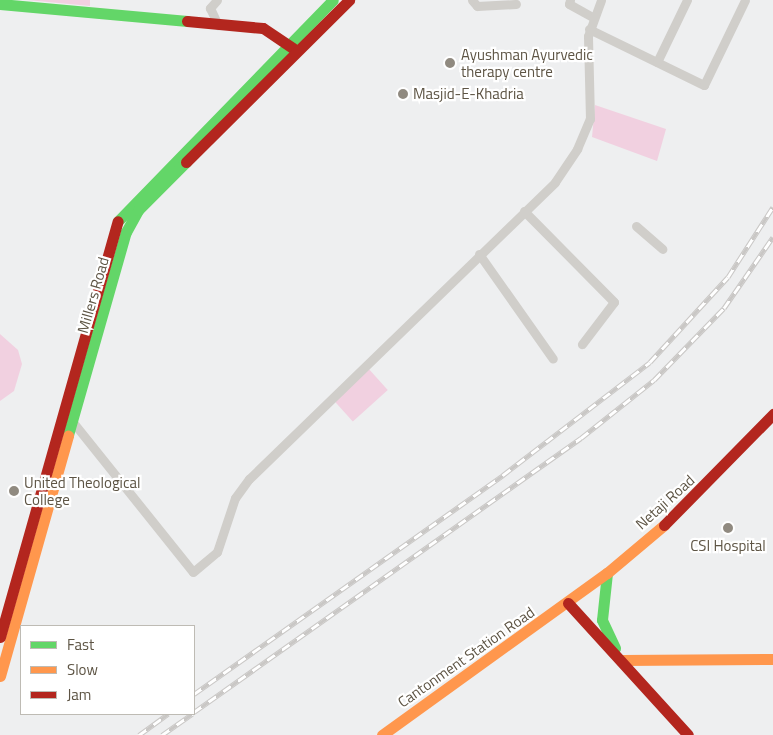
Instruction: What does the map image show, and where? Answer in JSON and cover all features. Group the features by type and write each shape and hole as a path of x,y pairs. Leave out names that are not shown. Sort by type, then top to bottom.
{"street":[{"path":"217,0 210,8 218,24"},
{"name":"Millers Road","path":"0,637 86,352 126,232 138,210 206,143 333,0"},
{"name":"Millers Road","path":"0,676 72,422 86,352 118,220 197,135 291,47 349,0"},
{"path":"472,0 477,6 516,4"},
{"path":"570,0 569,4 592,17"},
{"path":"72,422 193,572 217,552 235,498 249,479 555,182 577,150 590,119 589,29 592,17 601,0"},
{"path":"657,62 687,0"},
{"path":"589,29 704,85 745,0"},
{"path":"0,4 263,28 291,47"},
{"path":"197,135 206,143"},
{"path":"524,211 614,302 582,344"},
{"path":"636,226 662,249"},
{"path":"479,254 553,359"},
{"name":"Netaji Road","path":"568,603 680,512 773,414"},
{"path":"607,572 602,620 621,660"},
{"path":"568,603 688,735"},
{"name":"Cantonment Station Road","path":"382,735 568,603"},
{"path":"621,660 773,659"}],"shaded area":[{"path":"27,0 90,0 90,6"},
{"path":"595,105 666,129 657,161 592,137"},
{"path":"0,334 18,350 22,364 14,391 0,401"},
{"path":"367,367 388,390 353,421 332,398"}],"railway":[{"path":"195,693 503,475 650,362 728,277 773,207"},
{"path":"195,711 581,438 654,380 724,308 773,237"},
{"path":"139,735 167,715"},
{"path":"162,735 191,715"}],"traffic: fast":[{"path":"118,221 333,0"},
{"path":"0,4 187,21"},
{"path":"68,435 126,232 138,210 186,162"},
{"path":"607,573 602,620 615,648"}],"traffic: slow":[{"path":"0,676 68,435"},
{"path":"382,735 607,573 664,525"},
{"path":"621,660 773,659"}],"traffic: jam":[{"path":"186,162 349,0"},
{"path":"187,21 263,28 293,48"},
{"path":"0,637 118,221"},
{"path":"664,525 773,414"},
{"path":"568,603 688,735"}],"place":[{"name":"Ayushman Ayurvedic therapy centre","path":"450,63"},
{"name":"Masjid-E-Khadria","path":"403,94"},
{"name":"United Theological College","path":"14,491"},
{"name":"CSI Hospital","path":"728,528"}]}
